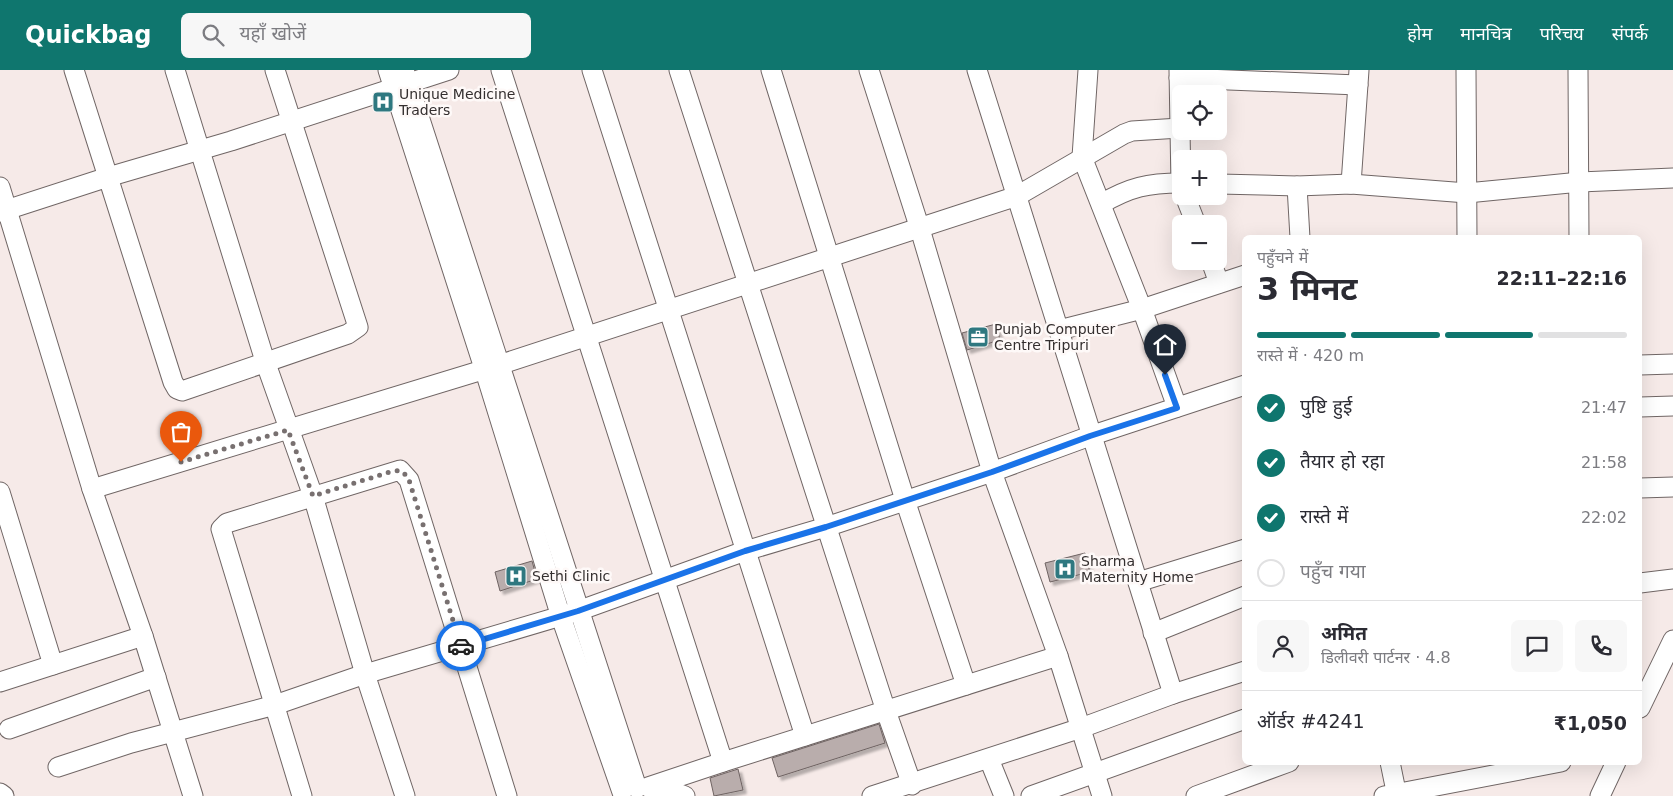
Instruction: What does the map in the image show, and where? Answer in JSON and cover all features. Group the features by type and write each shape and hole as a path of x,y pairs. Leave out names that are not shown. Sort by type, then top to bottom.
{"street":[{"path":"74,70 177,389 182,391 348,334 358,327 275,70"},
{"path":"175,70 265,361 313,496 365,674 405,796"},
{"path":"388,70 402,80 570,614 631,791"},
{"path":"3,211 291,121 402,80 449,70"},
{"path":"501,70 666,579 723,762"},
{"path":"592,70 805,736"},
{"path":"679,70 826,527 912,785"},
{"path":"771,70 905,500 966,685"},
{"path":"868,70 920,229 992,472 1058,656 1102,796"},
{"path":"977,70 1172,694"},
{"path":"1088,70 1082,157 1142,309 1177,408"},
{"path":"1466,70 1467,235"},
{"path":"1578,70 1580,235"},
{"path":"1179,74 1359,77 1351,184"},
{"path":"92,489 492,366 920,229 1017,196 1082,157 1132,131 1172,128"},
{"path":"1227,184 1297,186 1351,184 1467,193 1580,182 1673,178"},
{"path":"1101,204 1133,188 1150,183 1172,186"},
{"path":"1297,186 1300,235"},
{"path":"0,187 3,211 92,489 143,636 193,796"},
{"path":"1214,270 1219,283"},
{"path":"1058,330 1142,309 1242,276"},
{"path":"1642,365 1673,364"},
{"path":"58,767 80,758 275,705 365,674 570,614 745,551 826,527 992,472 1090,436 1242,386"},
{"path":"1642,406 1673,406"},
{"path":"302,796 221,529 227,523 400,470 405,473 409,480 507,796"},
{"path":"1642,488 1673,487"},
{"path":"0,492 9,550 54,665"},
{"path":"1138,582 1242,551"},
{"path":"1642,582 1673,579"},
{"path":"1153,633 1242,597"},
{"path":"0,682 143,636"},
{"path":"1642,703 1659,665 1673,640"},
{"path":"631,791 1058,656"},
{"path":"1642,669 1659,665"},
{"path":"872,796 912,785 1081,728 1172,694 1242,672"},
{"path":"9,730 156,677"},
{"path":"1031,796 1242,720"},
{"path":"989,759 1004,796"},
{"path":"1196,796 1281,765"},
{"path":"1390,765 1393,795 1547,765"},
{"path":"1600,796 1615,765"},
{"path":"631,791 661,788 686,796"},
{"path":"0,793 4,796"}],"building":[{"name":"Punjab Computer Centre Tripuri","path":"996,324 1000,340 967,350 962,333"},
{"path":"1085,553 1090,572 1050,582 1045,563"},
{"path":"532,561 537,579 500,591 495,572"},
{"path":"879,724 885,743 778,777 772,758"},
{"path":"738,769 743,790 714,796 710,778"}],"way so far":[{"path":"181,462 288,430 313,496 393,471 400,470 405,473 409,480 461,646"}],"place":[{"name":"Unique Medicine Traders","path":"383,102"},
{"name":"Punjab Computer Centre Tripuri","path":"978,337"},
{"name":"Sharma Maternity Home","path":"1065,569"},
{"name":"Sethi Clinic","path":"516,576"}],"route":[{"path":"461,646 578,611 745,551 826,527 1177,408 1165,375"}]}
